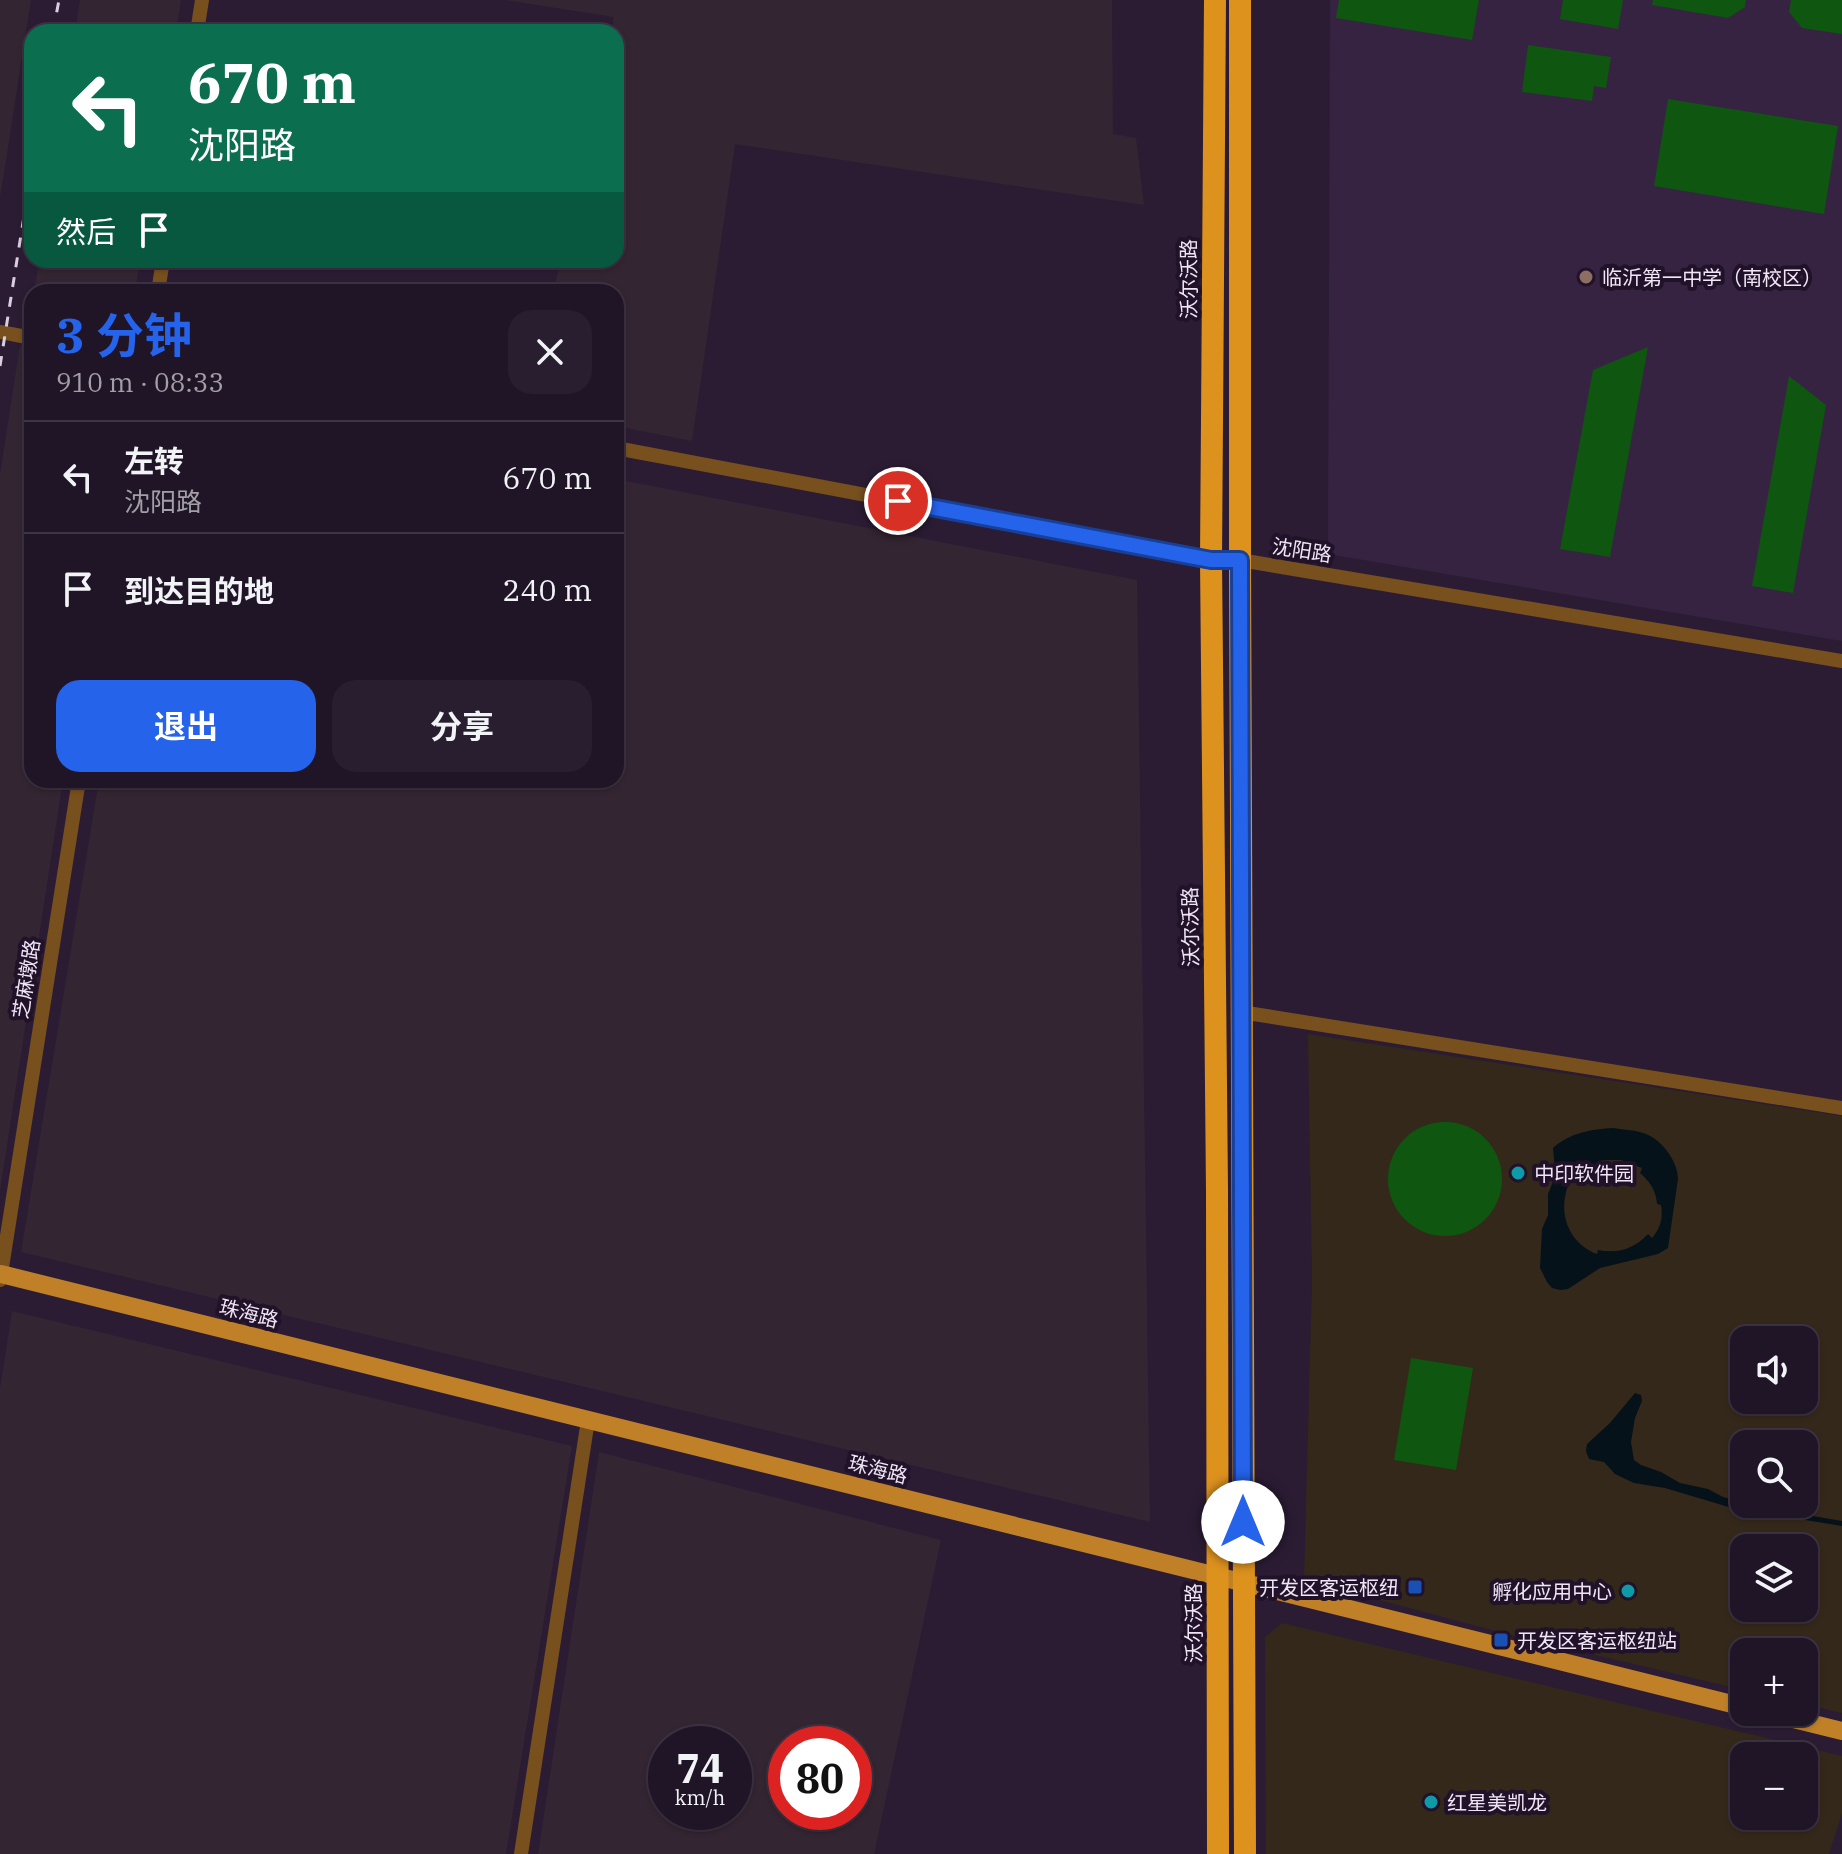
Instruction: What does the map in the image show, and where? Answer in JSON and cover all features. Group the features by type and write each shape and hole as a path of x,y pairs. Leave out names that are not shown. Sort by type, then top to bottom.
{"highway":[{"name":"沃尔沃路","path":"1215,0 1211,560 1217,1191 1218,1854"},
{"path":"1240,0 1245,1854"}],"main road":[{"name":"珠海路","path":"1,1277 1730,1704"},
{"path":"1818,1725 1842,1731"}],"street":[{"path":"198,24 202,0"},
{"path":"0,332 24,336"},
{"name":"沈阳路","path":"624,450 1211,560 1240,560 1842,661"},
{"name":"芝麻墩路","path":"1,1277 78,788"},
{"path":"1241,1012 1842,1108"},
{"path":"521,1854 588,1420"}],"shaded area":[{"path":"0,0 31,0 27,24 24,24 24,45 0,198"},
{"path":"80,0 181,0 177,24 76,24"},
{"path":"505,0 1112,0 1113,134 1136,138 1144,205 735,144 692,441 624,428 624,284 555,284 559,268 624,268 624,24 613,24 614,17"},
{"name":"临沂第一中学（南校区）","path":"1330,0 1842,0 1842,641 1328,554"},
{"path":"38,268 139,268 136,284 35,284"},
{"path":"20,345 24,346 24,788 62,788 0,1191 0,474"},
{"path":"624,481 1137,580 1150,1522 21,1252 98,788 624,788"},
{"path":"1308,1034 1842,1116 1842,1713 1818,1707 1818,1638 1730,1638 1730,1687 1507,1634 1304,1580 1312,1281"},
{"path":"1614,1128 1646,1134 1664,1147 1672,1159 1678,1179 1668,1248 1658,1254 1600,1268 1568,1289 1552,1288 1540,1268 1542,1229 1548,1215 1548,1194 1554,1179 1553,1148 1574,1135","holes":["1621,1160 1642,1168 1640,1173 1652,1187 1657,1204 1661,1205 1661,1222 1652,1238 1648,1234 1625,1249 1598,1250 1597,1254 1586,1249 1571,1233 1564,1201 1571,1179 1576,1181 1584,1172 1598,1166 1598,1161"]},
{"path":"12,1311 572,1446 506,1854 0,1854 0,1389"},
{"path":"1635,1393 1641,1395 1631,1442 1634,1460 1680,1483 1708,1489 1730,1499 1730,1507 1665,1488 1634,1483 1615,1474 1604,1462 1589,1459 1587,1444"},
{"path":"599,1452 941,1540 874,1854 538,1854"},
{"path":"1818,1517 1842,1521 1842,1526 1793,1518"},
{"path":"1282,1623 1783,1742 1730,1742 1730,1830 1818,1830 1818,1750 1842,1756 1842,1813 1829,1854 1266,1854 1265,1637"}],"green space":[{"path":"1339,0 1479,0 1472,40 1336,18"},
{"path":"1563,0 1623,0 1618,29 1560,19"},
{"path":"1653,0 1746,0 1745,7 1728,18 1652,5"},
{"path":"1791,0 1842,0 1842,34 1802,28 1789,12"},
{"path":"1528,45 1611,57 1606,88 1594,86 1592,101 1522,92"},
{"path":"1668,99 1838,126 1824,214 1654,186"},
{"path":"1648,347 1610,557 1560,549 1593,370"},
{"path":"1789,376 1826,405 1793,593 1752,586"},
{"path":"1445,1122 1477,1131 1493,1147 1502,1179 1493,1211 1477,1227 1445,1236 1413,1227 1397,1211 1388,1179 1397,1147 1413,1131"},
{"path":"1411,1358 1473,1368 1456,1470 1394,1460"}],"railway":[{"path":"54,24 59,0"},
{"path":"0,366 24,216"}],"place":[{"name":"临沂第一中学（南校区）","path":"1586,277"},
{"name":"中印软件园","path":"1518,1173"},
{"name":"开发区客运枢纽","path":"1415,1587"},
{"name":"孵化应用中心","path":"1628,1591"},
{"name":"开发区客运枢纽站","path":"1501,1640"},
{"name":"红星美凯龙","path":"1431,1802"}],"route":[{"path":"898,501 1211,560 1240,560 1243,1522"}]}
